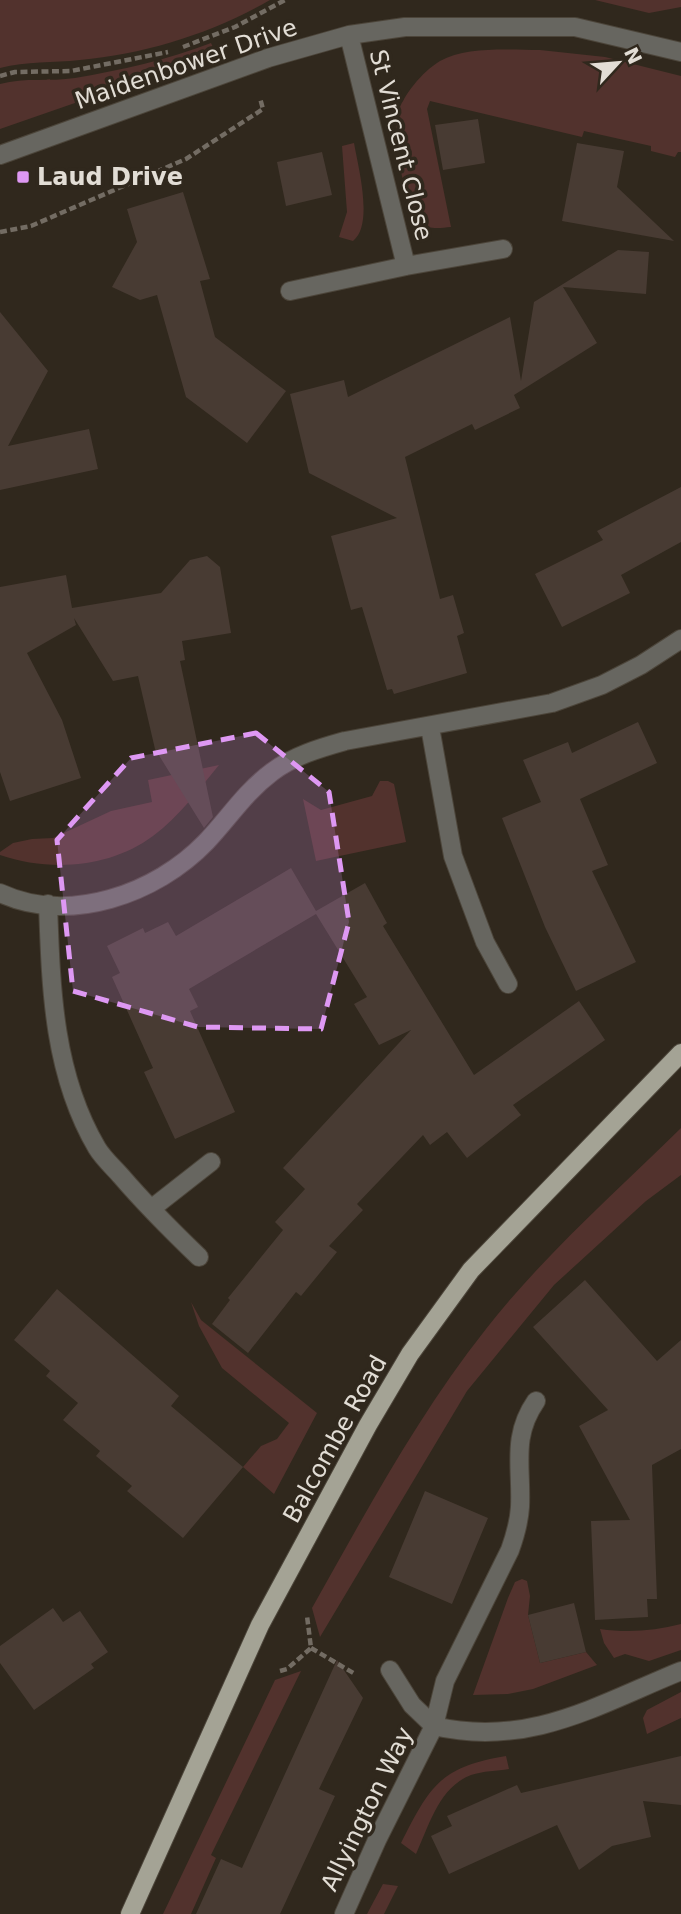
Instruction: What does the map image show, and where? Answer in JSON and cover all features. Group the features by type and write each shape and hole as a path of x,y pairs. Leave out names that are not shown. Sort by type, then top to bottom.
{"main road":[{"name":"Balcombe Road","path":"130,1914 260,1625 368,1425 410,1354 471,1270 681,1053"}],"street":[{"name":"Maidenbower Drive","path":"0,155 248,65 349,35 405,27 575,27 681,52"},
{"name":"St Vincent Close","path":"349,35 406,266"},
{"name":"St Vincent Close","path":"290,290 503,249"},
{"path":"0,893 16,901 76,904 107,900 144,888 177,869 206,842 240,800 274,770 313,750 345,741 552,703 602,685 679,645"},
{"path":"430,727 453,856 467,900 485,942 508,984"},
{"path":"48,904 54,1012 60,1053 76,1102 97,1149 199,1257"},
{"path":"151,1209 211,1162"},
{"name":"Allyington Way","path":"344,1914 377,1840 434,1726 445,1681 518,1529 519,1439 525,1417 536,1401"},
{"name":"Allyington Way","path":"390,1670 412,1705 434,1726 460,1732 528,1730 601,1707 681,1671"}],"path":[{"path":"0,76 15,72 71,71 167,52 235,27 285,0"},
{"path":"0,232 31,226 186,159 263,109 235,27"},
{"path":"311,1648 367,1681 390,1670"}],"highlighted area":[{"path":"256,733 329,792 349,922 321,1029 198,1027 73,991 57,840 131,758"}],"shaded area":[{"path":"0,0 270,0 202,32 154,47 105,57 0,68"},
{"path":"595,0 681,0 681,7 649,13"},
{"path":"211,43 216,54 0,129 0,84 92,75 161,59"},
{"path":"489,50 540,50 605,57 681,76 681,152 675,157 651,151 651,146 584,131 582,137 430,101 427,109 451,227 431,228 420,223 409,204 396,138 397,115 408,92 427,71 451,56"},
{"path":"354,143 364,209 363,222 353,241 339,237 347,212 342,146"},
{"path":"219,765 171,820 153,836 118,855 99,861 59,865 39,864 0,855 0,852 13,843 53,838 111,811 152,802 148,780"},
{"path":"380,781 394,784 406,842 316,861 303,799 321,810 372,796"},
{"path":"681,1128 681,1175 646,1201 554,1285 467,1391 320,1637 312,1608 415,1430 461,1362 531,1276"},
{"path":"191,1302 201,1320 317,1413 274,1494 243,1467 261,1446 277,1439 289,1423 222,1368 199,1326"},
{"path":"522,1579 527,1581 530,1596 528,1615 540,1663 586,1652 597,1665 533,1689 508,1694 473,1695 508,1598 515,1582"},
{"path":"681,1624 681,1650 649,1661 625,1654 614,1658 604,1643 600,1629 641,1631"},
{"path":"301,1671 211,1855 216,1858 191,1914 163,1914 275,1680"},
{"path":"681,1692 681,1718 647,1734 643,1718 647,1710"},
{"path":"506,1756 509,1769 471,1775 451,1788 436,1808 416,1854 401,1843 420,1807 440,1782 466,1766"},
{"path":"383,1884 398,1886 384,1914 367,1914"}],"building":[{"path":"478,119 485,163 443,170 435,125"},
{"path":"577,143 624,151 617,187 674,241 562,221"},
{"path":"322,152 332,195 286,206 277,162"},
{"path":"183,192 210,279 200,281 215,337 286,391 247,443 186,397 157,295 140,300 112,287 137,242 127,209"},
{"path":"618,250 649,252 646,294 563,287 597,343 514,395 520,408 475,430 472,424 405,457 440,599 453,595 464,633 457,636 467,673 394,694 392,689 387,690 362,607 351,610 331,536 397,518 309,473 290,394 344,380 348,397 510,317 521,381 534,302"},
{"path":"0,312 48,371 8,446 89,429 98,469 0,490"},
{"path":"681,487 681,542 621,575 630,593 562,627 535,574 603,540 597,531"},
{"path":"207,556 220,567 231,633 182,641 185,660 180,661 213,817 204,828 155,749 138,676 113,681 74,618 76,625 27,653 62,720 81,778 10,801 0,772 0,587 66,575 72,608 161,593 190,560"},
{"path":"638,722 657,763 580,799 608,865 592,871 636,962 576,991 545,927 502,818 541,802 523,760 568,742 572,753"},
{"path":"291,868 316,911 365,883 387,923 383,926 474,1075 579,1001 605,1040 513,1105 521,1115 467,1158 447,1132 430,1145 423,1135 357,1204 363,1210 329,1246 337,1252 301,1296 296,1292 248,1353 212,1324 230,1300 228,1298 283,1230 275,1222 305,1189 283,1168 411,1030 379,1045 354,1004 367,997 316,914 189,989 198,1007 190,1011 235,1112 175,1139 144,1072 153,1068 112,977 120,973 107,946 143,928 145,933 168,922 176,936"},
{"path":"585,1280 657,1361 681,1340 681,1449 652,1465 657,1599 647,1599 648,1617 595,1620 591,1521 630,1520 579,1426 608,1410 533,1327"},
{"path":"57,1289 179,1396 171,1406 243,1467 183,1538 127,1491 132,1486 96,1456 100,1451 63,1420 78,1403 46,1376 50,1371 14,1340"},
{"path":"425,1491 488,1518 452,1604 389,1577"},
{"path":"574,1603 586,1652 540,1663 528,1615"},
{"path":"53,1608 63,1622 80,1611 108,1652 91,1664 94,1668 34,1710 0,1663 0,1646"},
{"path":"337,1660 363,1698 319,1789 335,1796 280,1914 196,1914 221,1859 242,1868"},
{"path":"681,1756 681,1805 643,1801 651,1837 612,1846 579,1870 557,1825 449,1874 431,1836 452,1826 447,1816 517,1785 521,1793"}],"place":[{"name":"Laud Drive","path":"23,177"}]}
